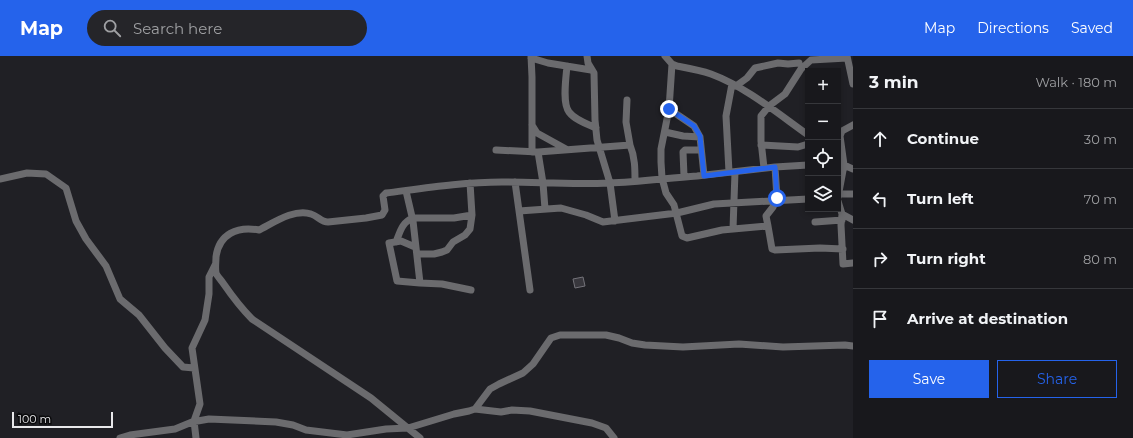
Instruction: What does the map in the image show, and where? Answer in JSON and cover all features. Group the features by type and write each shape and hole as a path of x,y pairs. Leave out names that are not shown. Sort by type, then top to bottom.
{"street":[{"path":"587,56 588,63 594,73 596,128 599,147 610,183 615,221"},
{"path":"665,56 672,64 710,74 734,85 769,106 805,133"},
{"path":"545,209 543,183 535,152 532,125 531,57 548,63 591,70"},
{"path":"733,229 732,172 726,116 734,85 747,78 755,68 778,63 799,63 826,57 847,57 853,84"},
{"path":"764,168 761,145 761,116 769,106 785,94 799,63"},
{"path":"672,64 669,109 661,150 662,178 666,193 674,205 677,213 682,236 687,238 722,230 768,226"},
{"path":"567,66 566,106 569,112 578,120 596,128"},
{"path":"627,100 626,122 630,145 633,151 635,181"},
{"path":"669,109 694,126 700,136 704,176"},
{"path":"532,125 537,132 566,149"},
{"path":"841,133 853,125"},
{"path":"665,132 683,136 700,136"},
{"path":"496,150 535,152 630,145"},
{"path":"761,145 798,147 805,145"},
{"path":"684,176 683,152 685,150 701,150"},
{"path":"841,164 853,169"},
{"path":"196,438 194,421 200,404 192,348 205,320 209,294 209,277 215,265 218,249 226,236 235,231 251,229 259,230 271,222 306,213 317,217 323,222 382,215 385,210 383,196 386,193 432,186 515,182 610,183 684,176 704,176 764,168 805,165"},
{"path":"775,167 776,200 766,216 772,249 843,249"},
{"path":"0,180 27,173 46,174 66,188 76,222 86,239 106,266 120,299 139,315 165,348 183,367 194,368"},
{"path":"515,182 530,290"},
{"path":"470,183 472,215 470,229 465,235 453,242 447,250 434,254 416,250 401,242 389,243 397,281 442,284 471,290"},
{"path":"406,191 412,218 420,283"},
{"path":"841,197 853,194"},
{"path":"519,211 561,208 586,215 603,222 677,213 708,205 733,202 805,199"},
{"path":"841,212 843,264 853,263"},
{"path":"396,242 402,227 412,218 454,218 472,215"},
{"path":"815,222 842,217 853,220"},
{"path":"215,265 216,273 231,296 240,308 252,319 371,398 420,438"},
{"path":"475,409 490,389 523,373 533,364 551,338 555,336 606,335 632,343 668,346 702,346 718,344 782,347 853,346"},
{"path":"120,438 134,434 175,429 194,421 209,419 276,422 293,425 306,430 347,435 386,429 408,428 475,409 501,412 512,410 525,411 592,423 606,428 614,438"}],"building":[{"path":"583,277 585,286 575,288 573,279"}],"route":[{"path":"669,109 690,122 700,136 704,176 775,167 777,198"}]}
